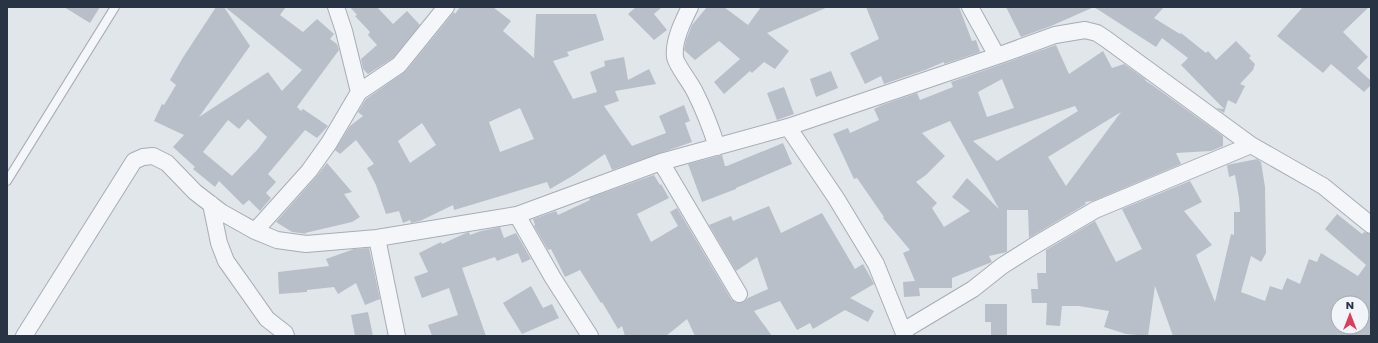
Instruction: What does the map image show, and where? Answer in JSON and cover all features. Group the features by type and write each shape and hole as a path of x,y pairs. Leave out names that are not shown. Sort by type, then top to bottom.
{"street":[{"path":"336,7 344,31 359,92"},
{"path":"255,231 309,171 329,144 359,92 399,65 446,7"},
{"path":"690,7 681,25 675,47 675,58 694,90 706,115 717,147"},
{"path":"970,7 997,56"},
{"path":"24,336 134,161 143,157 153,156 167,163 195,192 221,212 255,231 277,240 306,244 376,238 517,214 662,162 788,127 1055,35 1085,30 1097,33 1251,144 1323,186 1371,224"},
{"path":"788,127 836,198 876,264 904,334 973,289 1002,266 1095,210 1251,144"},
{"path":"662,162 739,294"},
{"path":"211,204 219,243 226,262 267,319 285,333 286,336"},
{"path":"517,214 553,278 590,336"},
{"path":"376,238 397,336"}],"lane":[{"path":"7,181 115,7"}],"building":[{"path":"64,7 100,7 90,23"},
{"path":"216,7 224,7 250,46 199,117 268,72 282,91 302,70 225,7 286,7 280,15 303,32 317,19 334,34 330,39 337,44 339,50 297,107 301,111 303,109 328,126 317,138 305,130 268,174 276,182 266,193 271,198 260,211 249,200 243,205 219,181 215,187 193,169 195,167 173,147 184,135 154,121 162,104 164,105 176,85 170,80","holes":["248,119 267,137 258,149 232,176 203,152 228,120 239,129"]},
{"path":"350,7 377,7 393,24 407,11 420,25 393,58 368,74 363,69 361,59 377,45 368,35 370,32 355,16 357,15"},
{"path":"460,7 493,7 511,21 503,31 534,58 536,14 596,14 604,40 567,52 569,56 553,61 573,99 597,92 590,72 605,66 604,61 624,57 628,80 649,69 656,84 615,91 619,101 604,106 632,146 666,133 659,116 684,105 690,121 685,123 692,142 612,170 605,154 550,189 547,182 454,210 453,205 420,221 411,223 410,220 403,223 399,211 386,214 376,185 367,168 374,164 356,140 340,154 335,150 350,126 363,116 358,112 366,99 406,71 454,12 455,14","holes":["520,108 534,139 500,152 489,122","422,123 436,145 410,163 398,141"]},
{"path":"636,7 662,7 654,14 667,30 654,40 628,14"},
{"path":"707,7 724,7 748,25 761,7 828,7 767,33 789,51 775,69 764,62 752,73 750,71 724,94 714,82 740,59 719,41 695,60 684,50 692,25"},
{"path":"866,7 959,7 972,41 976,40 980,52 944,64 944,62 884,84 881,76 865,84 850,53 879,39"},
{"path":"1006,7 1094,7 1051,26 1021,37"},
{"path":"1094,7 1164,7 1154,18 1180,34 1181,33 1206,53 1208,51 1216,60 1236,41 1251,56 1249,58 1255,64 1253,70 1240,84 1245,86 1236,104 1228,100 1224,113 1216,108 1224,109 1181,65 1188,58 1162,38 1156,47"},
{"path":"1303,7 1369,7 1343,32 1368,57 1357,68 1371,81 1371,85 1364,92 1331,64 1323,73 1277,36"},
{"path":"1056,45 1069,74 1103,51 1112,68 1124,64 1223,136 1223,146 1211,151 1176,153 1181,164 1093,201 1085,202 1086,204 1029,238 1028,210 1007,210 1007,252 989,256 992,262 952,278 952,288 919,288 920,296 904,297 903,282 915,281 903,253 910,250 883,218 884,217 857,178 854,179 833,134 848,128 850,133 879,120 874,109 882,105 917,93 920,100 953,87 951,82","holes":["1002,79 1014,108 987,117 978,92","1075,106 1078,111 997,161 973,141","1121,112 1066,186 1048,157","950,121 999,209 967,178 952,197 970,211 944,227 932,208 937,203 916,182 926,175 945,156 922,133"]},
{"path":"831,71 838,88 816,97 810,79"},
{"path":"784,87 794,114 777,120 767,93"},
{"path":"783,143 792,164 736,189 702,202 688,164 722,155 725,166 727,166"},
{"path":"1257,159 1261,162 1265,187 1266,253 1261,262 1251,256 1241,292 1265,301 1270,286 1282,290 1287,278 1300,284 1309,259 1317,262 1321,253 1358,276 1366,265 1325,229 1337,214 1362,234 1364,232 1371,234 1371,336 1173,336 1155,286 1148,336 1126,334 1104,327 1109,311 1079,306 1062,306 1060,326 1046,325 1047,303 1032,303 1031,289 1038,289 1037,273 1046,273 1046,250 1095,221 1116,262 1142,249 1122,209 1190,181 1202,202 1184,211 1212,245 1196,255 1215,302 1231,234 1234,235 1234,212 1240,212 1235,175 1229,177 1227,165"},
{"path":"327,163 352,192 344,194 360,217 352,222 305,233 307,234 292,232 276,222 316,177"},
{"path":"654,175 669,198 637,214 651,242 678,226 670,212 677,208 731,299 736,303 743,302 748,298 768,289 757,257 736,271 709,225 731,216 733,221 769,206 781,233 822,213 855,269 863,264 874,284 850,298 874,311 868,322 845,310 813,329 810,323 797,330 780,301 754,311 772,336 695,336 687,319 666,336 625,336 622,326 618,329 580,270 565,277 551,249 548,250 534,226 533,219 556,211 558,215 590,200 589,198"},
{"path":"500,227 504,238 516,233 531,259 522,263 518,253 497,261 495,257 462,268 486,336 432,336 428,325 458,315 449,288 422,298 414,277 428,272 419,253 441,242 442,244 469,232 470,235"},
{"path":"369,248 380,299 365,305 356,283 338,294 334,287 307,290 307,292 279,294 278,272 329,266 326,259 354,249"},
{"path":"531,286 543,308 552,304 559,318 522,334 503,303"},
{"path":"985,304 1007,304 1007,336 991,336 991,322 985,322"},
{"path":"368,312 373,336 355,336 351,315"}]}
